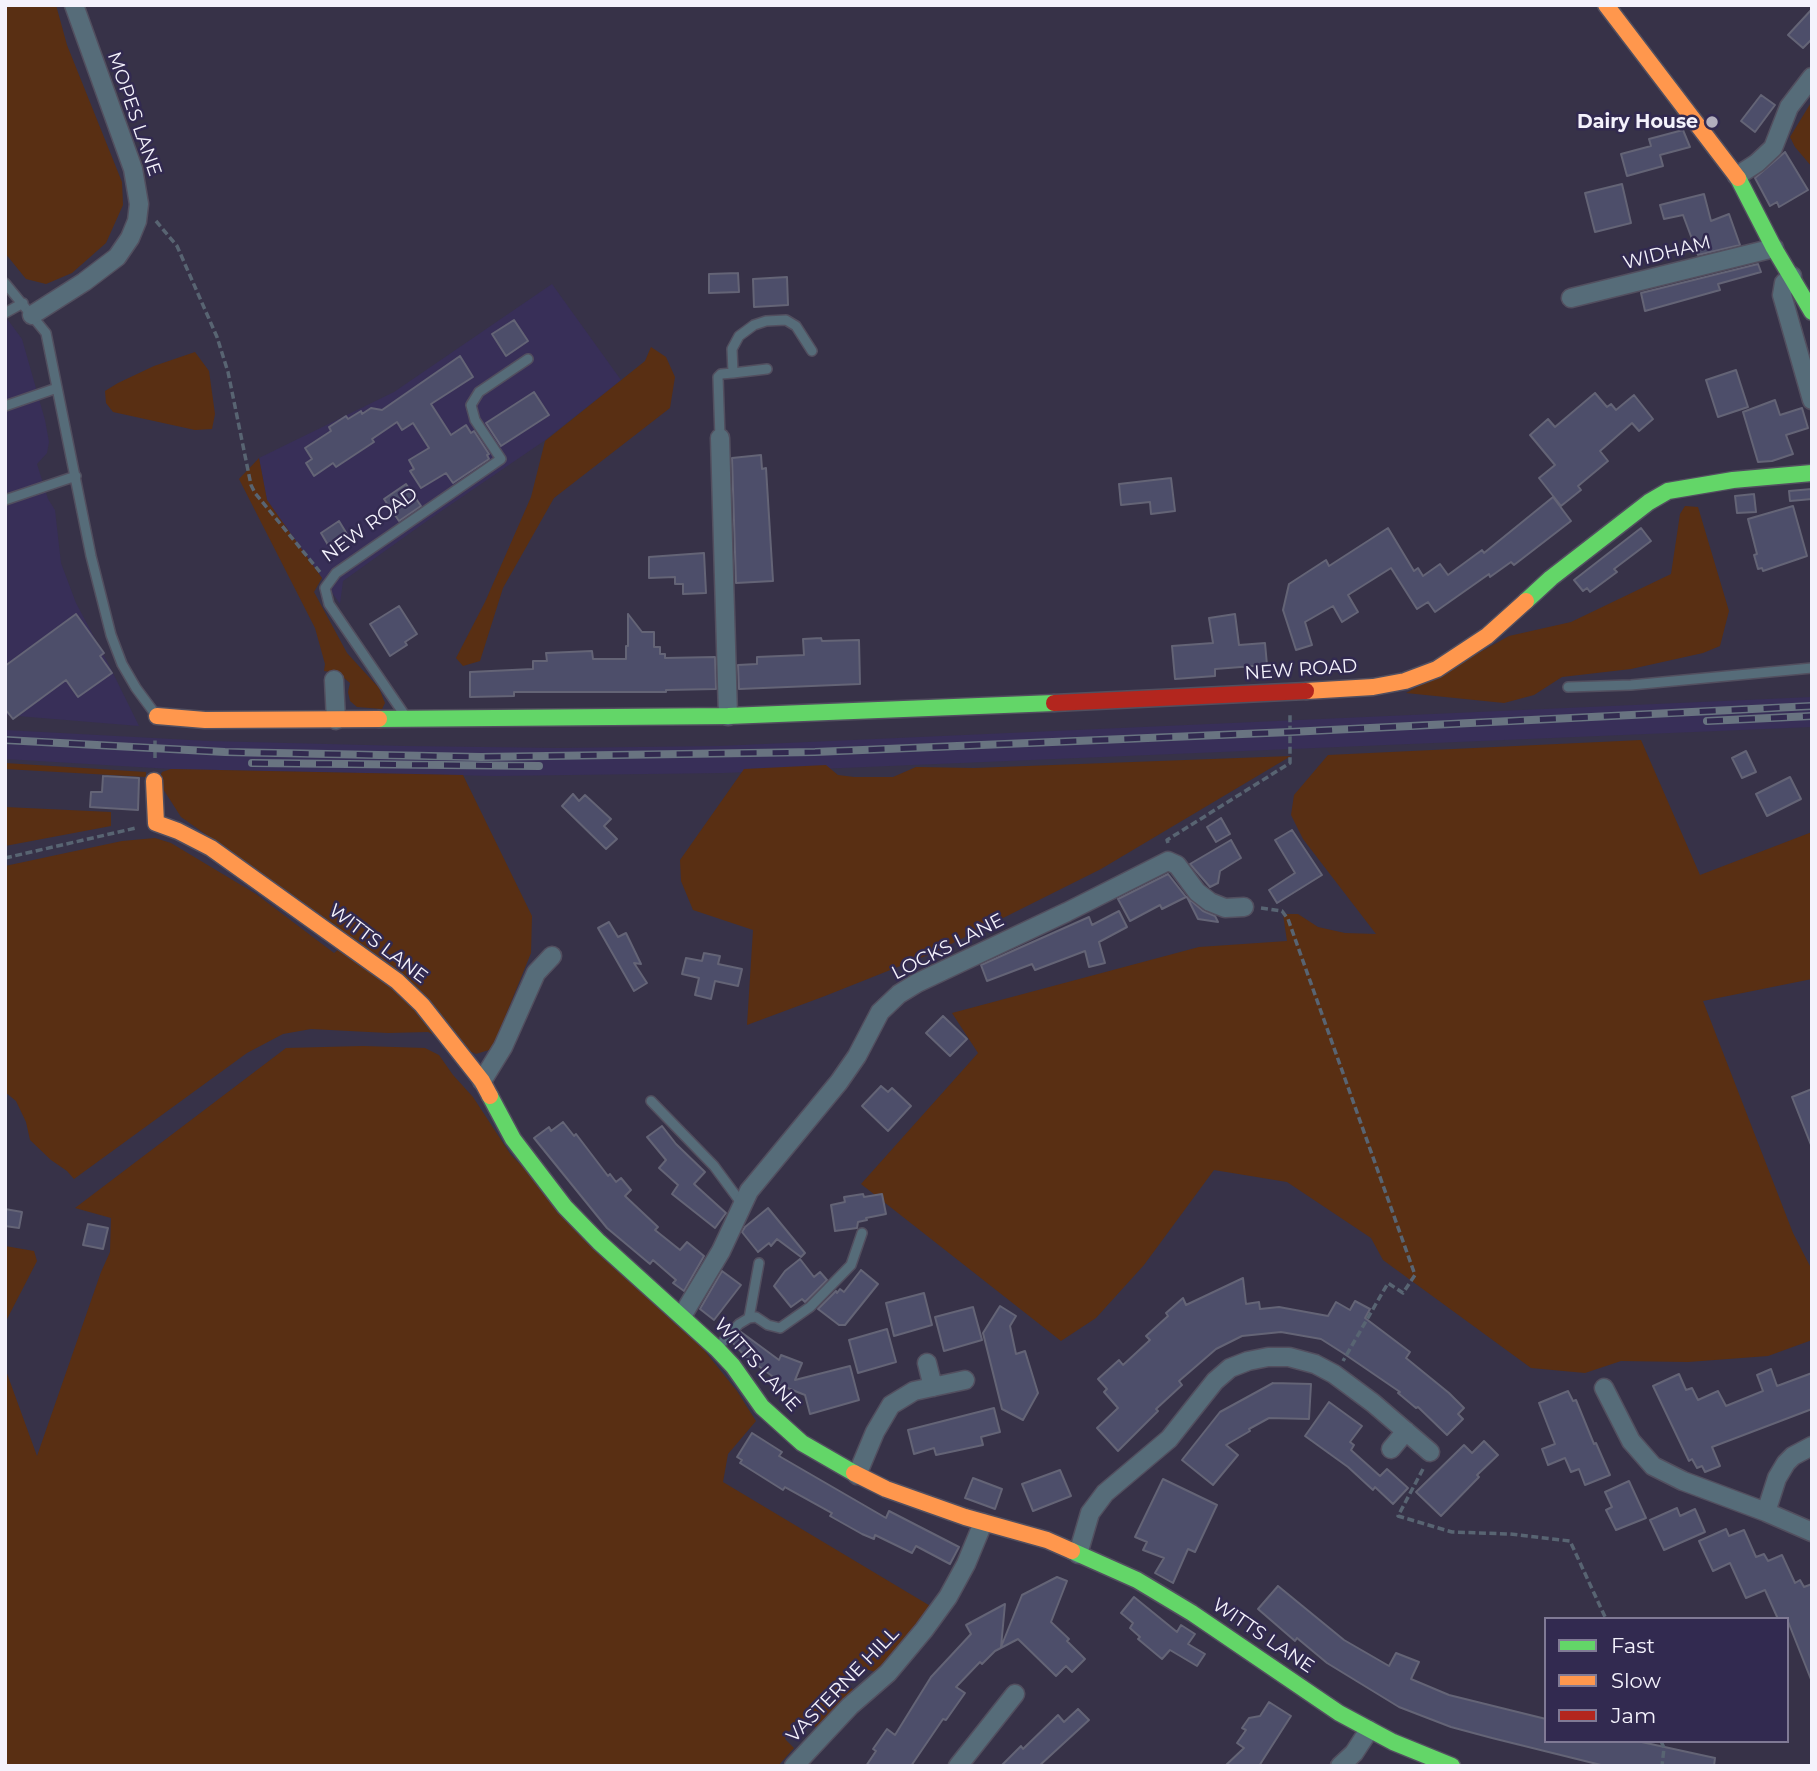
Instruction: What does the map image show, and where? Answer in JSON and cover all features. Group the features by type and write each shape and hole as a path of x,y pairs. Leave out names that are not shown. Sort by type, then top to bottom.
{"street":[{"name":"MOPES LANE","path":"27,309 84,282 117,257 130,238 139,204 133,169 74,5"},
{"path":"1606,5 1667,81 1737,176 1774,248 1812,312"},
{"path":"1737,176 1773,148 1789,107 1812,76"},
{"name":"WIDHAM","path":"1571,298 1774,248"},
{"path":"1792,276 1784,283 1783,295 1812,400"},
{"path":"720,438 728,716"},
{"name":"NEW ROAD","path":"157,723 205,720 728,716 1373,687 1405,681 1437,669 1487,636 1552,578 1649,502 1668,491 1733,480 1812,473"},
{"path":"334,680 336,720"},
{"path":"154,781 153,809 156,823"},
{"name":"WITTS LANE","path":"156,823 211,848 397,981 422,1005 482,1081 513,1139 565,1207 599,1242 717,1349 762,1406 788,1432 836,1465 911,1498 983,1523 1019,1531 1117,1571 1165,1596 1292,1682 1369,1730 1452,1766"},
{"path":"1172,862 1203,897 1225,908 1244,907"},
{"name":"LOCKS LANE","path":"682,1316 755,1183 839,1082 888,1002 917,983 1067,912 1162,863 1172,862"},
{"path":"482,1081 503,1047 536,973 552,956"},
{"path":"1078,1554 1086,1523 1095,1504 1169,1439 1210,1386 1230,1368 1258,1358 1289,1357 1307,1360 1334,1374 1430,1452"},
{"path":"927,1363 933,1387"},
{"path":"857,1475 891,1405 906,1395 965,1380"},
{"path":"1604,1388 1631,1441 1653,1466 1683,1481 1812,1532"},
{"path":"1391,1448 1406,1431"},
{"path":"1766,1512 1777,1478 1786,1463 1812,1446"},
{"name":"VASTERNE HILL","path":"794,1766 850,1706 888,1673 924,1630 966,1564 983,1523"},
{"path":"958,1766 1015,1694"},
{"path":"1340,1766 1354,1753 1369,1730"}],"lane":[{"path":"5,283 46,333 91,556 111,635 122,664 157,723"},
{"path":"5,313 27,309"},
{"path":"733,373 734,343 749,328 766,321 779,319 791,322 812,351"},
{"name":"NEW ROAD","path":"407,718 329,604 324,592 328,581 346,565 500,459 475,420 471,405 479,392 528,359"},
{"path":"720,438 718,377 721,374 767,369"},
{"path":"5,406 57,388"},
{"path":"5,500 76,476"},
{"path":"1569,687 1631,685 1812,668"},
{"path":"651,1101 714,1166 742,1204"},
{"path":"717,1349 739,1324 749,1318 756,1317 776,1328 785,1327 810,1307 851,1265 862,1233"},
{"path":"749,1318 759,1263"}],"path":[{"path":"139,204 177,246 218,337 228,372 251,485 328,581"},
{"path":"1172,862 1167,840 1290,763 1289,692"},
{"path":"154,781 157,723"},
{"path":"5,858 156,823"},
{"path":"1244,907 1282,911 1288,919 1415,1275 1403,1293 1388,1283 1334,1374"},
{"path":"1430,1452 1398,1516 1452,1532 1510,1534 1570,1541 1604,1617"},
{"path":"1662,1743 1664,1748 1662,1766"}],"shaded area":[{"path":"5,5 56,5 67,45 122,182 123,205 106,243 72,273 46,284 26,279 5,253"},
{"path":"1812,101 1812,167 1790,137"},
{"path":"552,284 621,380 544,441 343,581 340,604 267,500 259,458 394,392"},
{"path":"5,316 22,339 45,420 49,442 47,453 37,464 48,499 55,510 61,563 76,603 139,726 5,715"},
{"path":"651,347 666,357 675,377 670,408 554,498 503,588 480,661 463,666 456,658 485,602 531,497 545,441 645,361"},
{"path":"195,352 209,371 215,414 212,429 195,430 113,412 106,403 105,391 118,383 154,366"},
{"path":"259,458 267,500 322,578 314,592 347,653 379,688 385,703 382,709 357,707 350,701 350,683 338,673 324,671 325,664 315,628 239,479"},
{"path":"1685,506 1698,507 1729,611 1720,646 1703,653 1631,669 1562,677 1534,695 1504,703 1406,693 1509,636 1571,622 1671,574 1680,514"},
{"path":"1812,697 1812,727 724,773 495,776 171,769 5,759 5,730 209,741 405,746 719,746"},
{"path":"1641,740 1700,875 1812,832 1812,979 1703,1001 1793,1233 1812,1270 1812,1340 1768,1356 1688,1362 1621,1361 1585,1373 1531,1368 1383,1260 1371,1238 1287,1182 1214,1170 1144,1265 1096,1318 1061,1341 861,1184 978,1053 952,1013 1199,947 1287,941 1283,914 1298,914 1318,927 1345,933 1376,934 1303,839 1291,815 1294,795 1328,755"},
{"path":"1291,756 1101,869 933,953 747,1025 753,930 693,910 681,881 680,860 744,769 826,765 838,775 893,777 916,767 974,768"},
{"path":"5,763 146,772 146,777 5,769"},
{"path":"171,769 463,775 532,916 531,953 492,1049 476,1054 428,1032 311,1029 283,1034 247,1053 74,1179 51,1160 30,1140 26,1122 16,1101 5,1092 5,866 122,841 155,838 171,843 256,894 334,953 348,942 335,925 181,817 158,781 162,772"},
{"path":"5,807 111,812 111,826 5,846"},
{"path":"286,1048 425,1048 439,1055 473,1097 511,1155 704,1350 737,1391 756,1421 728,1454 723,1482 932,1607 875,1672 856,1666 844,1680 854,1691 816,1727 797,1718 785,1739 794,1748 778,1766 5,1766 5,1368 37,1456 110,1252 111,1218 75,1208"},
{"path":"5,1246 34,1251 37,1261 5,1323"}],"building":[{"path":"1812,9 1812,39 1803,48 1788,35"},
{"path":"1761,95 1775,105 1755,132 1741,121"},
{"path":"1683,130 1690,147 1660,155 1663,166 1627,176 1621,154 1651,146 1649,139"},
{"path":"1785,152 1808,190 1779,207 1777,202 1770,206 1755,178"},
{"path":"1622,184 1631,223 1595,232 1585,193"},
{"path":"1704,194 1711,221 1729,214 1740,245 1698,255 1683,215 1664,219 1660,205"},
{"path":"1758,264 1761,272 1718,284 1720,290 1645,311 1641,293"},
{"path":"738,273 739,292 709,293 709,274"},
{"path":"787,277 788,305 754,307 753,279"},
{"path":"514,320 528,341 506,356 492,334"},
{"path":"460,356 473,377 431,404 451,435 466,425 471,433 474,431 489,454 489,459 453,483 446,473 421,488 410,471 414,469 409,460 429,448 413,423 402,430 397,422 372,439 374,442 336,467 333,463 314,476 306,463 312,459 305,448 331,431 329,427 346,416 348,419 361,411 362,414 371,408 382,410"},
{"path":"1736,370 1748,407 1718,417 1706,380"},
{"path":"534,392 549,415 501,446 486,423"},
{"path":"1595,393 1607,407 1611,404 1616,410 1634,395 1653,419 1639,431 1632,423 1600,451 1608,461 1578,486 1581,490 1561,506 1539,478 1555,465 1530,435 1548,419 1555,427"},
{"path":"1775,400 1780,415 1802,408 1808,428 1786,435 1793,454 1772,461 1758,462 1743,412"},
{"path":"761,455 762,469 766,468 773,581 736,583 732,458"},
{"path":"1171,478 1175,511 1151,514 1150,502 1121,505 1119,484"},
{"path":"406,484 421,506 399,521 384,499"},
{"path":"1812,489 1812,499 1790,501 1789,491"},
{"path":"1754,494 1756,512 1737,513 1735,496"},
{"path":"1553,497 1571,521 1514,565 1511,562 1490,577 1489,574 1435,612 1428,602 1417,609 1391,568 1348,595 1358,612 1342,622 1333,606 1305,622 1312,645 1296,650 1283,610 1289,584 1326,560 1329,566 1388,528 1414,571 1418,568 1423,576 1440,564 1448,575 1482,550 1484,553"},
{"path":"1793,506 1807,556 1763,571 1762,568 1758,569 1748,519"},
{"path":"339,521 350,539 331,550 321,533"},
{"path":"1641,528 1651,541 1614,569 1617,572 1590,592 1587,588 1583,591 1574,580"},
{"path":"704,553 706,593 683,594 683,584 675,584 675,577 649,578 649,557"},
{"path":"399,606 417,634 405,642 407,645 390,656 370,624"},
{"path":"76,614 104,653 100,656 112,673 78,697 66,680 13,719 5,709 5,666"},
{"path":"628,614 642,632 654,632 654,647 660,647 660,654 665,654 665,658 715,657 716,689 666,692 514,692 514,696 470,697 470,672 533,669 533,661 547,661 546,653 592,651 593,659 626,659"},
{"path":"1235,614 1239,645 1265,643 1267,665 1215,669 1215,676 1175,679 1172,646 1213,643 1209,618"},
{"path":"821,638 822,641 859,640 860,684 739,689 738,665 757,664 757,657 804,655 803,639"},
{"path":"1746,751 1756,772 1742,778 1732,758"},
{"path":"103,776 139,778 138,810 90,807 91,792 102,792"},
{"path":"1790,777 1801,799 1767,816 1756,794"},
{"path":"573,794 579,801 585,795 611,819 604,826 617,839 606,849 562,806"},
{"path":"1221,818 1230,834 1216,842 1207,827"},
{"path":"1292,830 1322,875 1277,903 1269,890 1295,873 1275,840"},
{"path":"1231,840 1241,858 1220,871 1218,883 1210,887 1190,864"},
{"path":"1168,874 1186,897 1162,909 1160,905 1130,921 1118,899"},
{"path":"1187,897 1203,911 1215,916 1218,922 1198,919"},
{"path":"1119,911 1127,927 1099,942 1105,963 1089,967 1085,951 1035,970 1032,964 987,981 981,965 1089,917 1092,925"},
{"path":"609,922 618,937 626,933 641,964 634,963 647,983 634,991 598,928"},
{"path":"704,953 720,956 718,964 742,969 738,986 715,981 711,999 695,995 699,978 682,974 686,958 702,961"},
{"path":"943,1016 967,1039 950,1056 926,1033"},
{"path":"881,1086 888,1092 892,1088 911,1106 888,1131 862,1106"},
{"path":"1812,1089 1812,1145 1811,1145 1792,1097"},
{"path":"563,1122 574,1136 576,1134 608,1176 610,1174 616,1182 621,1178 631,1190 625,1196 658,1227 655,1230 680,1250 687,1242 704,1256 684,1291 673,1283 676,1280 653,1260 650,1264 607,1228 534,1138 549,1127 551,1131"},
{"path":"662,1126 705,1172 694,1184 726,1213 715,1228 672,1194 678,1185 659,1168 666,1160 647,1137"},
{"path":"863,1194 864,1197 882,1194 886,1214 866,1218 867,1220 858,1222 857,1228 835,1231 831,1205 845,1202 844,1197"},
{"path":"768,1208 805,1253 801,1257 777,1239 771,1246 769,1243 758,1252 742,1232"},
{"path":"5,1209 22,1212 19,1228 5,1226"},
{"path":"88,1224 108,1228 103,1249 83,1245"},
{"path":"800,1259 814,1277 820,1272 827,1280 805,1302 802,1299 791,1307 774,1286 785,1271"},
{"path":"861,1270 878,1284 845,1325 839,1325 818,1309 836,1291 837,1293 840,1289 844,1292"},
{"path":"722,1271 741,1285 714,1320 700,1309"},
{"path":"1243,1278 1246,1304 1259,1302 1260,1309 1279,1307 1328,1316 1336,1302 1350,1310 1355,1301 1370,1309 1365,1318 1410,1352 1406,1358 1464,1408 1458,1414 1463,1419 1447,1435 1418,1407 1398,1393 1400,1392 1321,1339 1281,1332 1242,1336 1216,1349 1179,1381 1182,1385 1118,1451 1097,1428 1118,1408 1104,1392 1107,1389 1098,1379 1119,1360 1123,1365 1150,1340 1146,1336 1183,1298 1186,1305"},
{"path":"924,1293 932,1325 894,1336 886,1303"},
{"path":"1000,1306 1016,1316 1010,1326 1016,1354 1025,1351 1038,1393 1023,1420 1002,1409 983,1333"},
{"path":"973,1307 982,1340 944,1351 935,1317"},
{"path":"887,1329 896,1362 858,1373 849,1340"},
{"path":"741,1332 779,1360 781,1355 802,1363 795,1380 850,1366 859,1400 810,1414 805,1395 770,1381 772,1376 745,1356 733,1343"},
{"path":"1771,1369 1777,1386 1812,1373 1812,1409 1712,1447 1720,1466 1705,1472 1702,1466 1697,1468 1692,1459 1689,1461 1653,1386 1679,1374 1686,1390 1692,1388 1698,1400 1718,1391 1726,1406 1763,1391 1757,1375"},
{"path":"1273,1383 1311,1384 1309,1419 1269,1418 1249,1429 1250,1431 1226,1445 1238,1455 1213,1485 1182,1460 1220,1412"},
{"path":"1568,1391 1573,1401 1576,1400 1610,1475 1585,1485 1579,1469 1571,1472 1565,1458 1548,1465 1542,1449 1555,1444 1539,1403"},
{"path":"1329,1402 1362,1426 1350,1442 1354,1445 1351,1450 1380,1476 1387,1469 1408,1488 1393,1504 1375,1487 1373,1490 1348,1467 1305,1436"},
{"path":"994,1408 1000,1432 981,1437 983,1445 936,1455 934,1448 914,1454 908,1430"},
{"path":"752,1433 782,1452 779,1456 886,1518 889,1511 959,1547 950,1564 916,1546 912,1553 875,1535 874,1539 862,1534 830,1516 832,1513 785,1487 783,1490 740,1463 742,1460 737,1457"},
{"path":"1484,1441 1498,1455 1441,1516 1416,1492 1464,1445 1472,1453"},
{"path":"1060,1470 1071,1496 1033,1511 1022,1484"},
{"path":"973,1478 1002,1489 995,1509 965,1498"},
{"path":"1163,1479 1217,1505 1195,1552 1188,1549 1173,1583 1155,1573 1164,1558 1143,1550 1147,1542 1135,1537"},
{"path":"1629,1481 1646,1518 1616,1530 1606,1510 1612,1507 1605,1492"},
{"path":"1677,1508 1680,1516 1695,1509 1705,1532 1664,1550 1650,1520"},
{"path":"1726,1529 1729,1536 1744,1530 1756,1557 1764,1554 1768,1561 1782,1555 1795,1583 1800,1580 1804,1587 1812,1584 1812,1682 1789,1624 1789,1617 1777,1617 1765,1590 1746,1598 1730,1563 1713,1571 1699,1541"},
{"path":"1057,1577 1067,1581 1051,1622 1085,1659 1072,1672 1066,1666 1056,1676 1018,1639 995,1651 982,1664 980,1662 956,1687 965,1693 946,1720 943,1719 911,1766 866,1766 876,1751 873,1749 887,1729 895,1735 931,1677 971,1634 966,1625 1005,1604 1001,1647 1022,1595"},
{"path":"1278,1586 1344,1640 1389,1666 1396,1653 1419,1662 1411,1679 1449,1695 1544,1719 1544,1743 1646,1743 1715,1758 1714,1766 1605,1766 1451,1727 1399,1707 1327,1663 1297,1638 1295,1641 1258,1609"},
{"path":"1134,1597 1177,1632 1181,1625 1195,1634 1188,1644 1205,1654 1197,1666 1170,1650 1162,1659 1138,1639 1140,1637 1130,1628 1133,1623 1121,1613"},
{"path":"1269,1702 1291,1716 1259,1766 1225,1766 1244,1748 1237,1743 1246,1730 1242,1728 1249,1718 1260,1716"},
{"path":"1078,1709 1089,1720 1039,1766 1001,1766 1058,1715 1064,1722"}],"railway":[{"path":"5,740 225,752 481,757 815,752 1812,706"},
{"path":"1707,721 1812,716"},
{"path":"252,763 539,766"}],"traffic: fast":[{"path":"1738,178 1774,248 1812,312"},
{"path":"1526,601 1551,578 1649,502 1668,491 1733,480 1812,473"},
{"path":"379,719 728,716 1054,703"},
{"path":"490,1096 513,1139 565,1207 599,1242 717,1349 733,1366 762,1407 802,1443 854,1473"},
{"path":"1072,1551 1137,1580 1192,1613 1339,1713 1393,1742 1452,1766"}],"traffic: slow":[{"path":"1606,5 1738,178"},
{"path":"1306,691 1373,687 1405,681 1437,669 1487,636 1526,601"},
{"path":"157,716 205,720 379,719"},
{"path":"154,781 156,823 211,848 397,981 422,1005 482,1081 490,1096"},
{"path":"854,1473 886,1489 965,1517 1047,1540 1072,1551"}],"traffic: jam":[{"path":"1054,703 1306,691"}],"place":[{"name":"Dairy House","path":"1712,122"}]}
